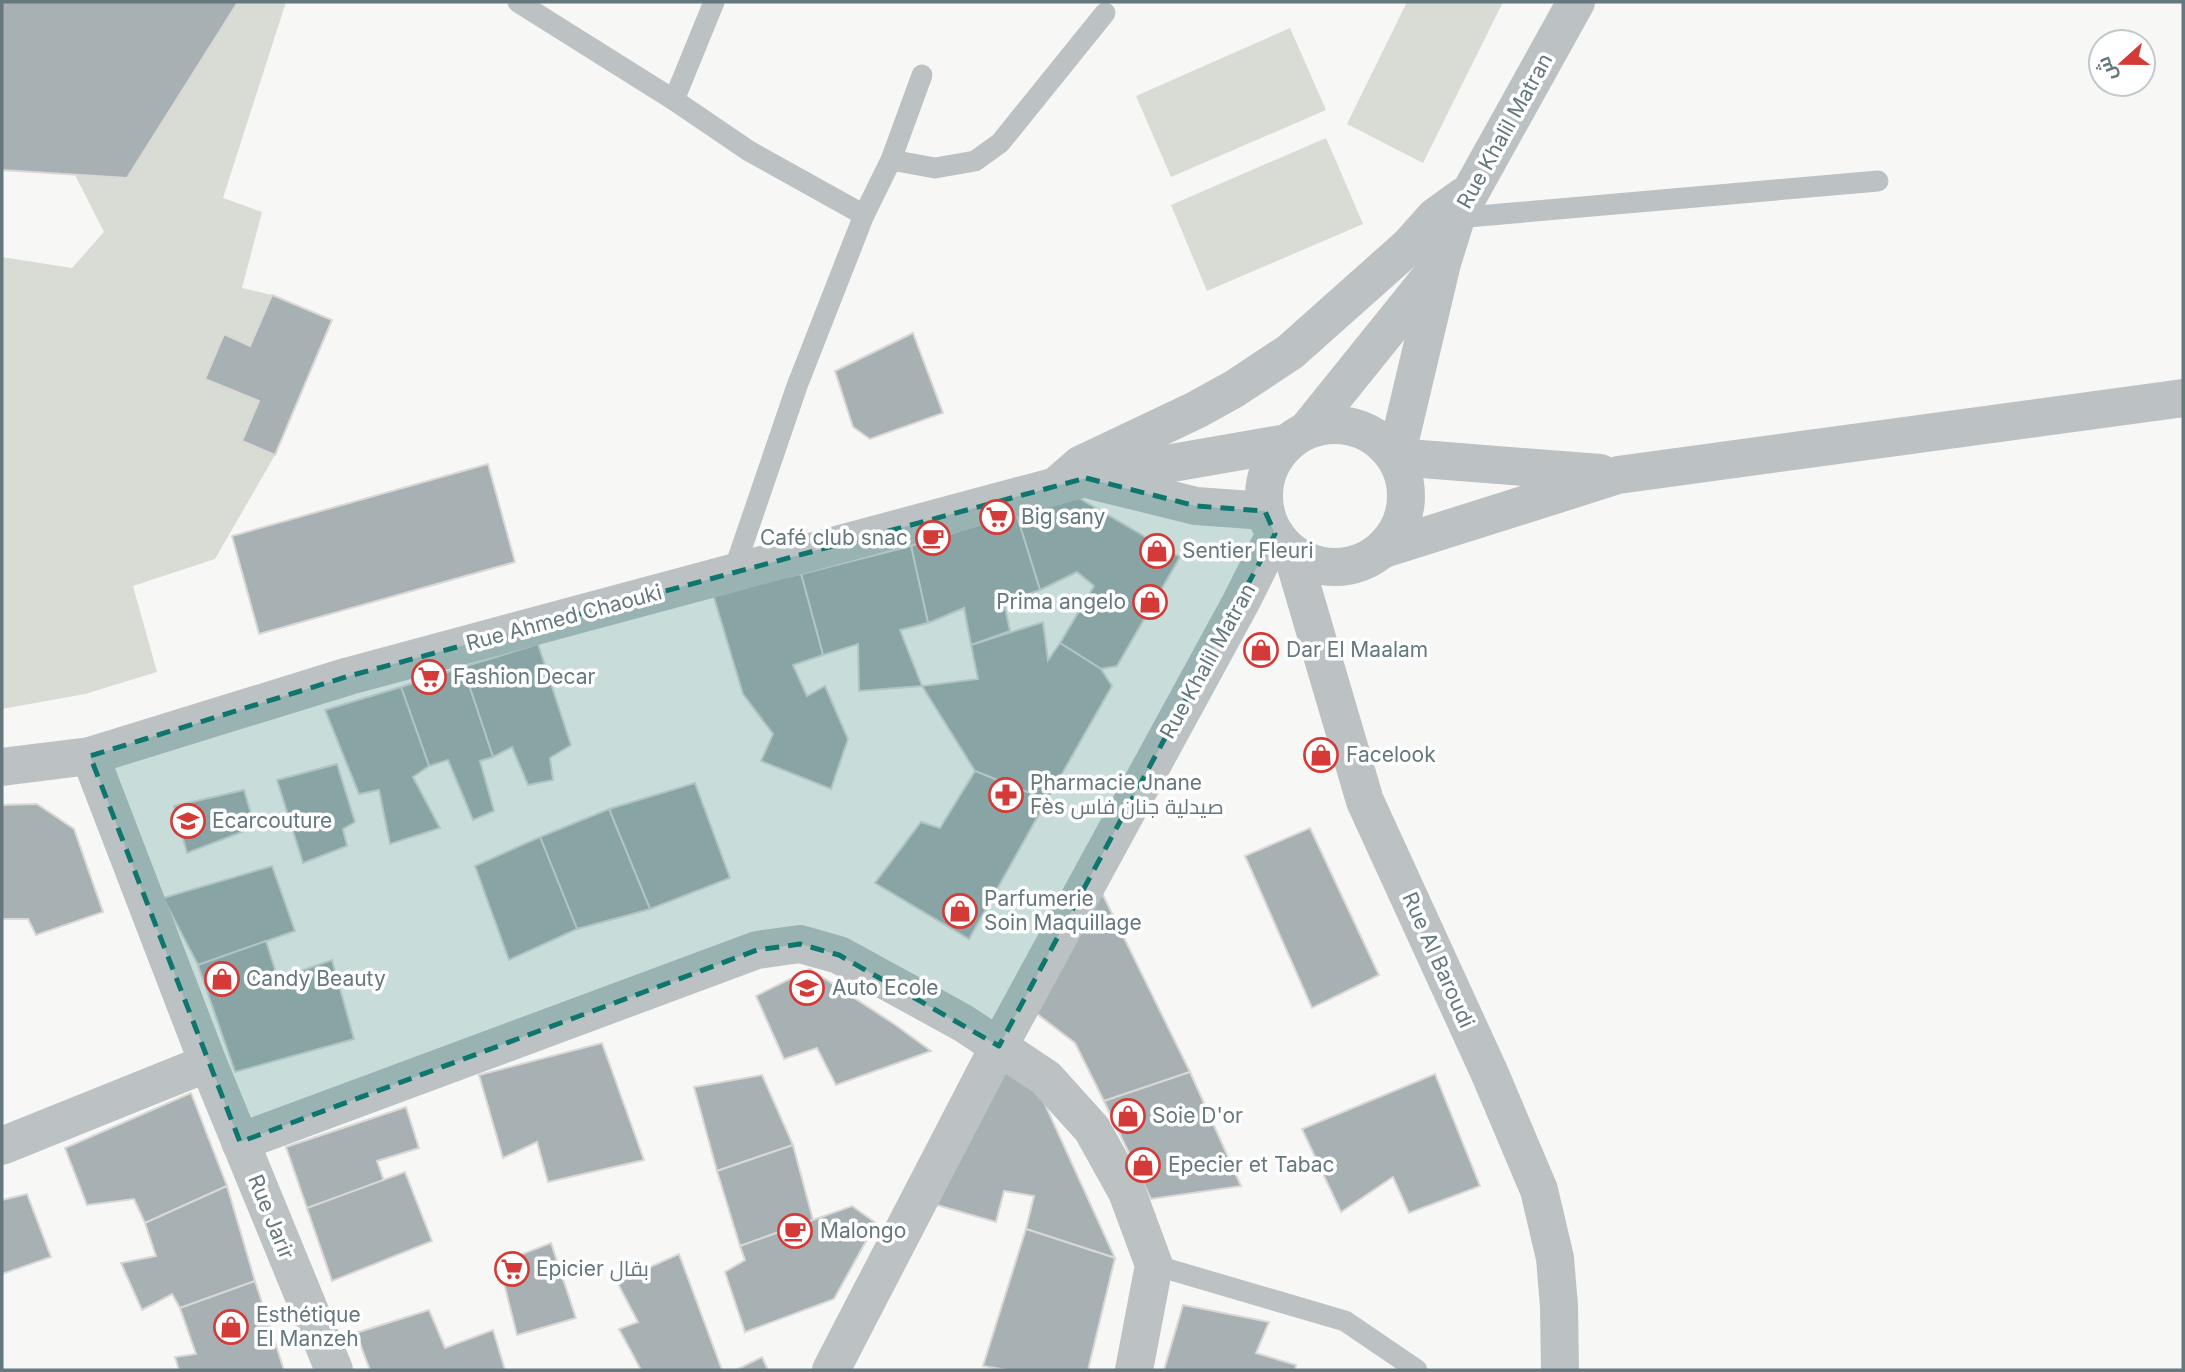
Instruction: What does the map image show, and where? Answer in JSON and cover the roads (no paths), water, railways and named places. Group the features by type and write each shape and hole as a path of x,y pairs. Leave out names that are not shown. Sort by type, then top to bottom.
{"street":[{"name":"Rue Khalil Matran","path":"1396,457 1442,263 1465,203 1576,2"},
{"path":"1071,482 1080,465 1196,410 1290,352 1409,246 1435,217 1465,203"},
{"name":"Rue Khalil Matran","path":"1298,436 1442,263"},
{"path":"1384,549 1399,529 1407,505 1406,480 1396,457 1379,439 1357,427 1332,424 1298,436 1272,462 1264,486 1277,533 1314,564 1339,568 1363,562 1384,549 1618,475 2183,398"},
{"name":"Rue Ahmed Chaouki","path":"2,767 90,756 349,676 1071,482 1298,436"},
{"path":"1396,457 1618,475"},
{"name":"Rue Ahmed Chaouki","path":"1071,482 1196,506 1277,533"},
{"name":"Rue Khalil Matran","path":"831,1370 999,1046 1277,533"},
{"name":"Rue Al Baroudi","path":"1277,533 1365,801 1490,1073 1539,1190 1555,1258 1560,1370"},
{"name":"Rue Jarir","path":"90,756 208,1063 334,1370"},
{"path":"240,1142 757,950 800,944 839,955 963,1023 1046,1078 1092,1129 1127,1192 1154,1265 1134,1370"},
{"path":"2,1146 208,1063"}],"lane":[{"path":"518,2 674,100 749,151 864,215"},
{"path":"674,100 714,2"},
{"path":"891,160 935,168 975,161 1000,143 1105,13"},
{"path":"733,573 797,386 864,215 891,160 922,75"},
{"path":"1465,203 1878,181"},
{"path":"1154,1265 1345,1321 1416,1370"}],"place":[{"name":"Big sany","path":"997,517"},
{"name":"Café club snac","path":"933,538"},
{"name":"Sentier Fleuri","path":"1157,551"},
{"name":"Prima angelo","path":"1150,602"},
{"name":"Dar El Maalam","path":"1261,650"},
{"name":"Fashion Decar","path":"429,677"},
{"name":"Facelook","path":"1321,755"},
{"name":"Pharmacie Jnane Fès صيدلية جنان فاس","path":"1006,795"},
{"name":"Ecarcouture","path":"188,821"},
{"name":"Parfumerie Soin Maquillage","path":"960,911"},
{"name":"Candy Beauty","path":"222,979"},
{"name":"Auto Ecole","path":"807,988"},
{"name":"Soie D'or","path":"1128,1116"},
{"name":"Epecier et Tabac","path":"1143,1165"},
{"name":"Malongo","path":"795,1231"},
{"name":"Epicier بقال","path":"512,1269"},
{"name":"Esthétique El Manzeh","path":"231,1327"}]}
